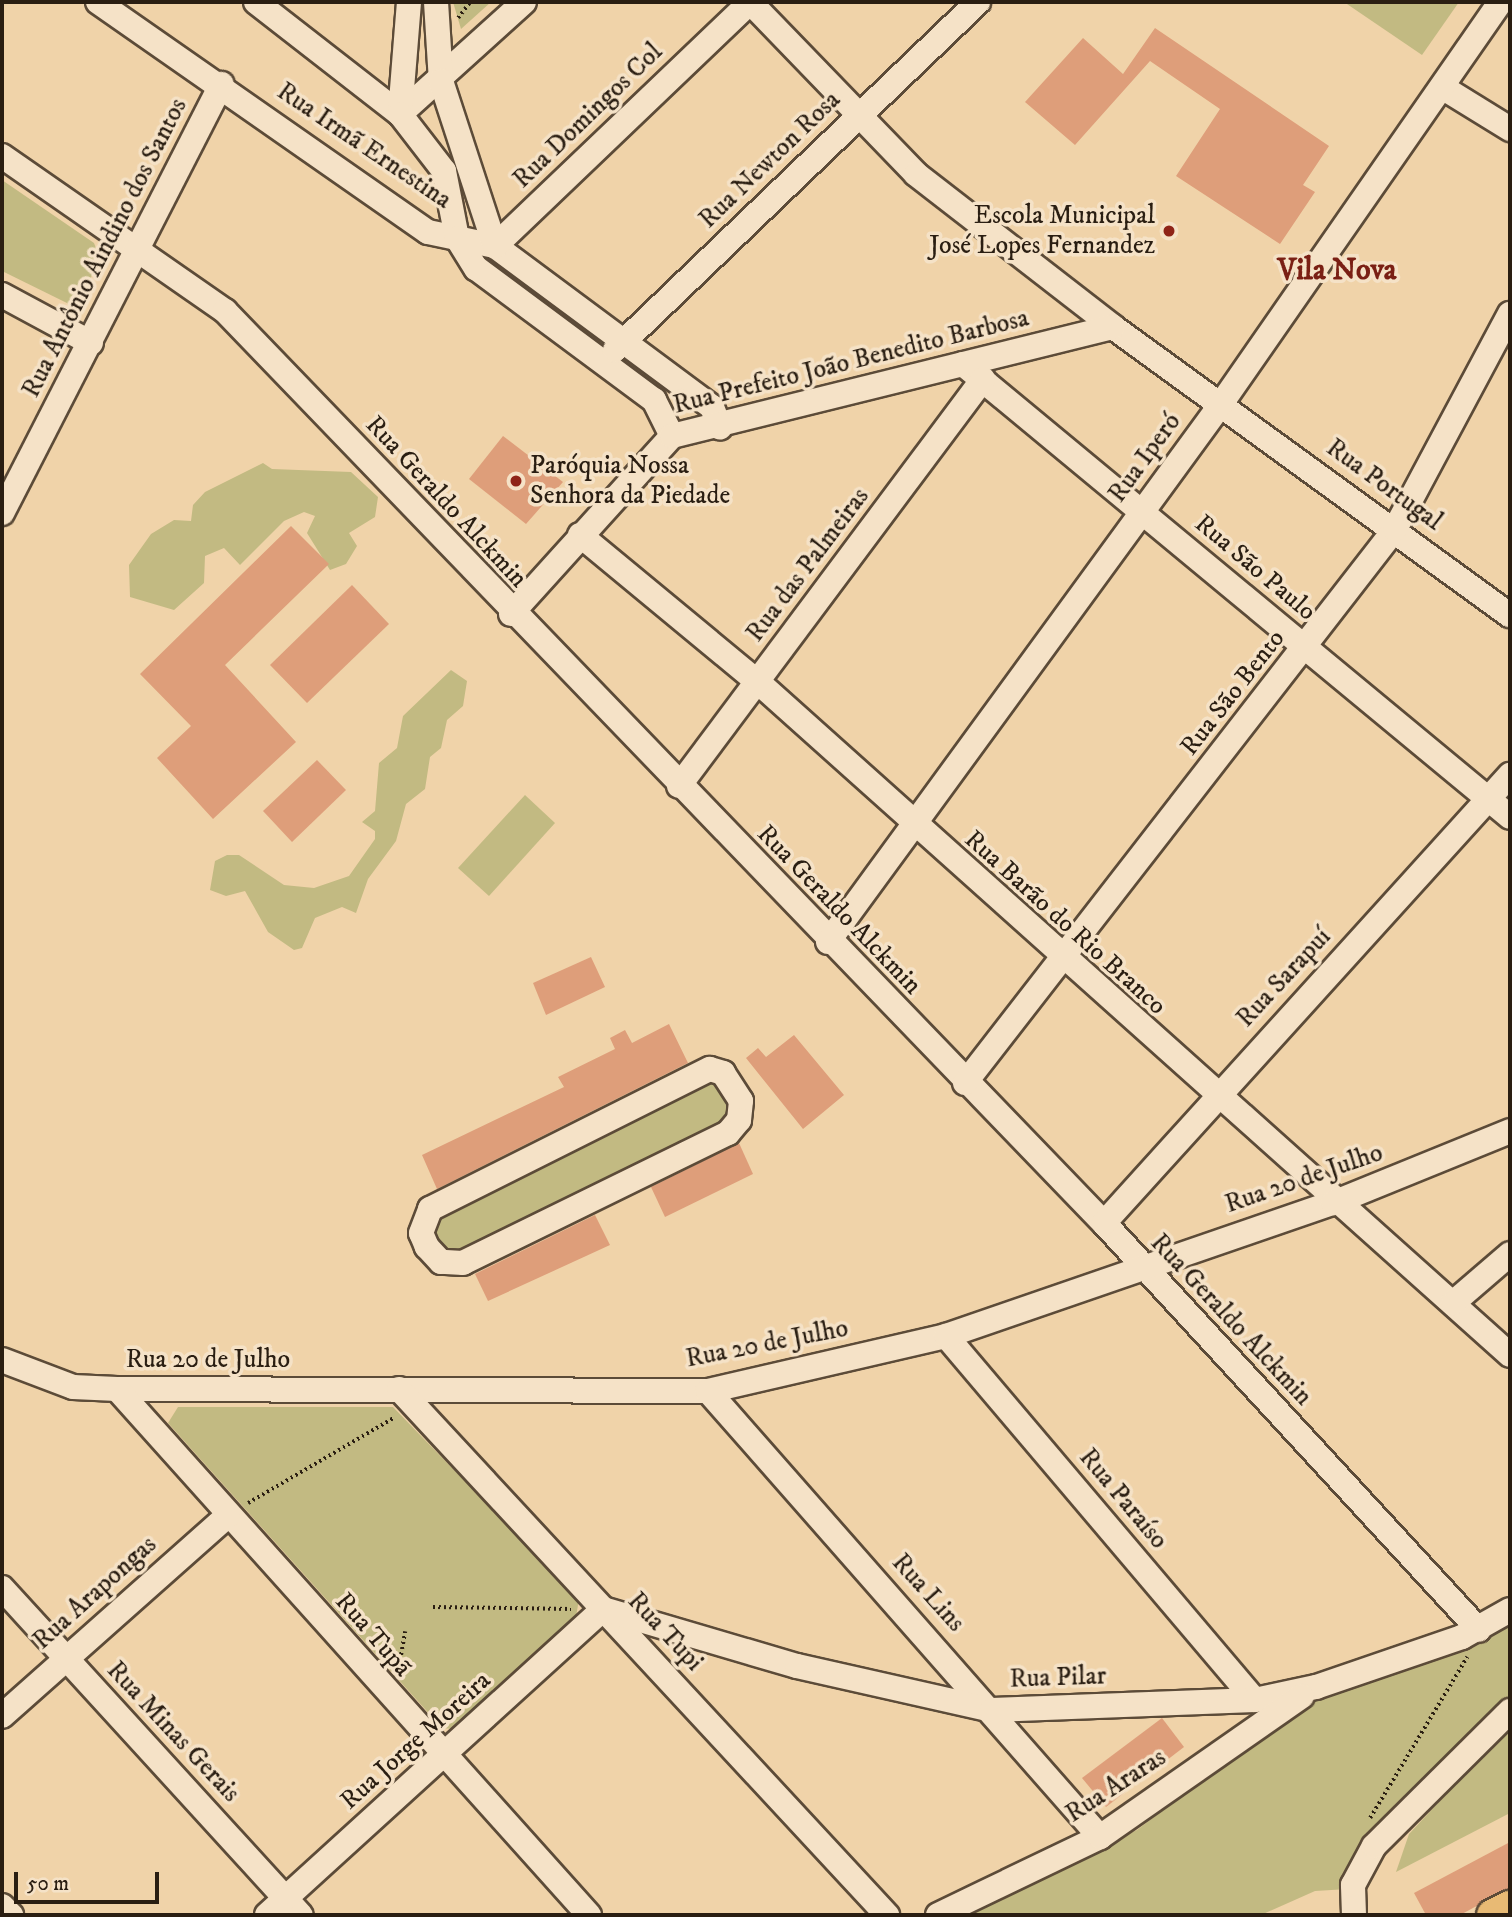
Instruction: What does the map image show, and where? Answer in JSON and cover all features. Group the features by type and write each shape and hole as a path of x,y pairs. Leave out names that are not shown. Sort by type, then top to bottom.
{"main road":[{"path":"1492,1915 1510,1906"}],"street":[{"name":"Rua Irmã Ernestina","path":"98,2 222,85 428,232 457,238 476,268 654,400 672,436"},
{"path":"256,2 400,114 444,171 457,238 495,246 712,407 720,428"},
{"path":"400,114 409,2"},
{"path":"436,2 440,81 495,246"},
{"path":"400,114 440,81 524,2"},
{"name":"Rua Portugal","path":"750,2 861,114 915,174 1113,327 1510,615"},
{"name":"Rua Domingos Col","path":"495,246 750,2"},
{"name":"Rua Newton Rosa","path":"604,362 978,2"},
{"name":"Rua Iperó","path":"828,942 1221,404 1500,2"},
{"name":"Rua Antônio Aindino dos Santos","path":"2,513 142,248 222,85"},
{"path":"1442,87 1510,129"},
{"name":"Rua Geraldo Alckmin","path":"2,156 142,248 225,311 511,614 1104,1223 1140,1267 1470,1633"},
{"path":"2,295 91,343"},
{"name":"Rua Prefeito João Benedito Barbosa","path":"511,614 672,436 720,428 1113,327"},
{"name":"Rua São Bento","path":"965,1083 1063,962 1306,649 1395,529 1507,327"},
{"name":"Rua São Paulo","path":"963,364 1306,649 1491,796 1510,817"},
{"name":"Rua das Palmeiras","path":"679,786 983,379"},
{"name":"Rua Barão do Rio Branco","path":"580,535 758,682 1063,962 1333,1203 1453,1303 1510,1355"},
{"name":"Rua Sarapuí","path":"1104,1223 1216,1096 1510,775"},
{"path":"710,1069 723,1073 741,1101 739,1120 728,1133 452,1265 433,1254 421,1233 430,1209 448,1200 710,1069"},
{"name":"Rua 20 de Julho","path":"2,1360 73,1387 117,1390 407,1397 708,1391 946,1336 1140,1267 1333,1203 1510,1131"},
{"path":"1453,1303 1510,1254"},
{"name":"Rua Paraíso","path":"946,1336 1255,1700"},
{"name":"Rua Tupã","path":"117,1390 444,1757 589,1915"},
{"name":"Rua Lins","path":"708,1391 992,1710 1100,1837"},
{"name":"Rua Tupi","path":"407,1397 887,1915"},
{"name":"Rua Arapongas","path":"2,1716 228,1514"},
{"name":"Rua Minas Gerais","path":"2,1588 294,1907"},
{"name":"Rua Pilar","path":"603,1609 797,1666 992,1710 1255,1700 1316,1687 1470,1633 1510,1611"},
{"name":"Rua Jorge Moreira","path":"267,1915 294,1907 444,1757 603,1609"},
{"name":"Rua Araras","path":"938,1915 1100,1837 1316,1687"},
{"path":"1354,1915 1353,1885 1374,1846 1510,1711"},
{"path":"2,1906 10,1915"}],"path":[{"path":"228,1514 407,1397"},
{"path":"433,1607 603,1609"},
{"path":"397,1679 405,1632"},
{"path":"1366,1826 1465,1664 1470,1633"}],"shaded area":[{"path":"453,2 491,2 461,29"},
{"path":"1344,2 1459,2 1422,55"},
{"path":"2,180 94,243 101,261 73,306 2,271"},
{"path":"263,463 272,469 351,472 378,497 375,517 349,533 357,546 346,564 330,570 307,533 315,516 304,512 284,521 240,565 224,548 205,556 204,583 174,610 130,597 129,565 151,534 174,520 191,521 193,505 205,492"},
{"path":"451,670 467,681 463,706 447,720 441,748 430,757 425,789 406,804 396,841 368,879 356,913 342,907 315,918 302,948 294,950 268,932 245,891 226,896 210,890 215,861 227,855 239,855 284,885 314,888 349,876 375,839 375,831 362,822 375,811 379,763 397,748 403,716"},
{"path":"525,795 555,823 489,896 458,868"},
{"path":"710,1071 737,1119 452,1262 425,1223"},
{"path":"178,1407 393,1407 579,1599 575,1623 453,1729 442,1728 168,1423"},
{"path":"1510,1622 1510,1697 1368,1850 1348,1889 1315,1891 1261,1915 952,1915 1137,1830 1317,1692"},
{"path":"1510,1726 1510,1813 1396,1872 1409,1834"}],"building":[{"path":"1155,28 1329,146 1303,185 1315,192 1280,244 1176,176 1220,109 1150,61 1075,145 1025,102 1083,38 1123,74"},
{"name":"Paróquia Nossa Senhora da Piedade","path":"503,436 563,482 526,524 469,479"},
{"path":"291,526 329,564 225,665 296,742 213,819 157,758 191,726 140,674"},
{"path":"352,585 389,624 307,703 270,665"},
{"path":"317,760 346,790 292,842 263,811"},
{"path":"591,957 605,987 546,1015 533,983"},
{"path":"669,1024 688,1063 437,1189 422,1155 564,1087 558,1077 615,1049 610,1038 625,1030 632,1043"},
{"path":"794,1035 844,1095 803,1129 746,1058 758,1048 766,1057"},
{"path":"739,1143 753,1174 665,1217 651,1187"},
{"path":"595,1215 610,1245 488,1301 475,1274"},
{"path":"1162,1718 1184,1747 1106,1807 1082,1778"},
{"path":"1510,1842 1510,1888 1460,1915 1426,1915 1414,1893"}],"place":[{"name":"Escola Municipal José Lopes Fernandez","path":"1169,231"},
{"name":"Paróquia Nossa Senhora da Piedade","path":"516,481"}],"district":[{"name":"Vila Nova","path":"1337,271"}]}
